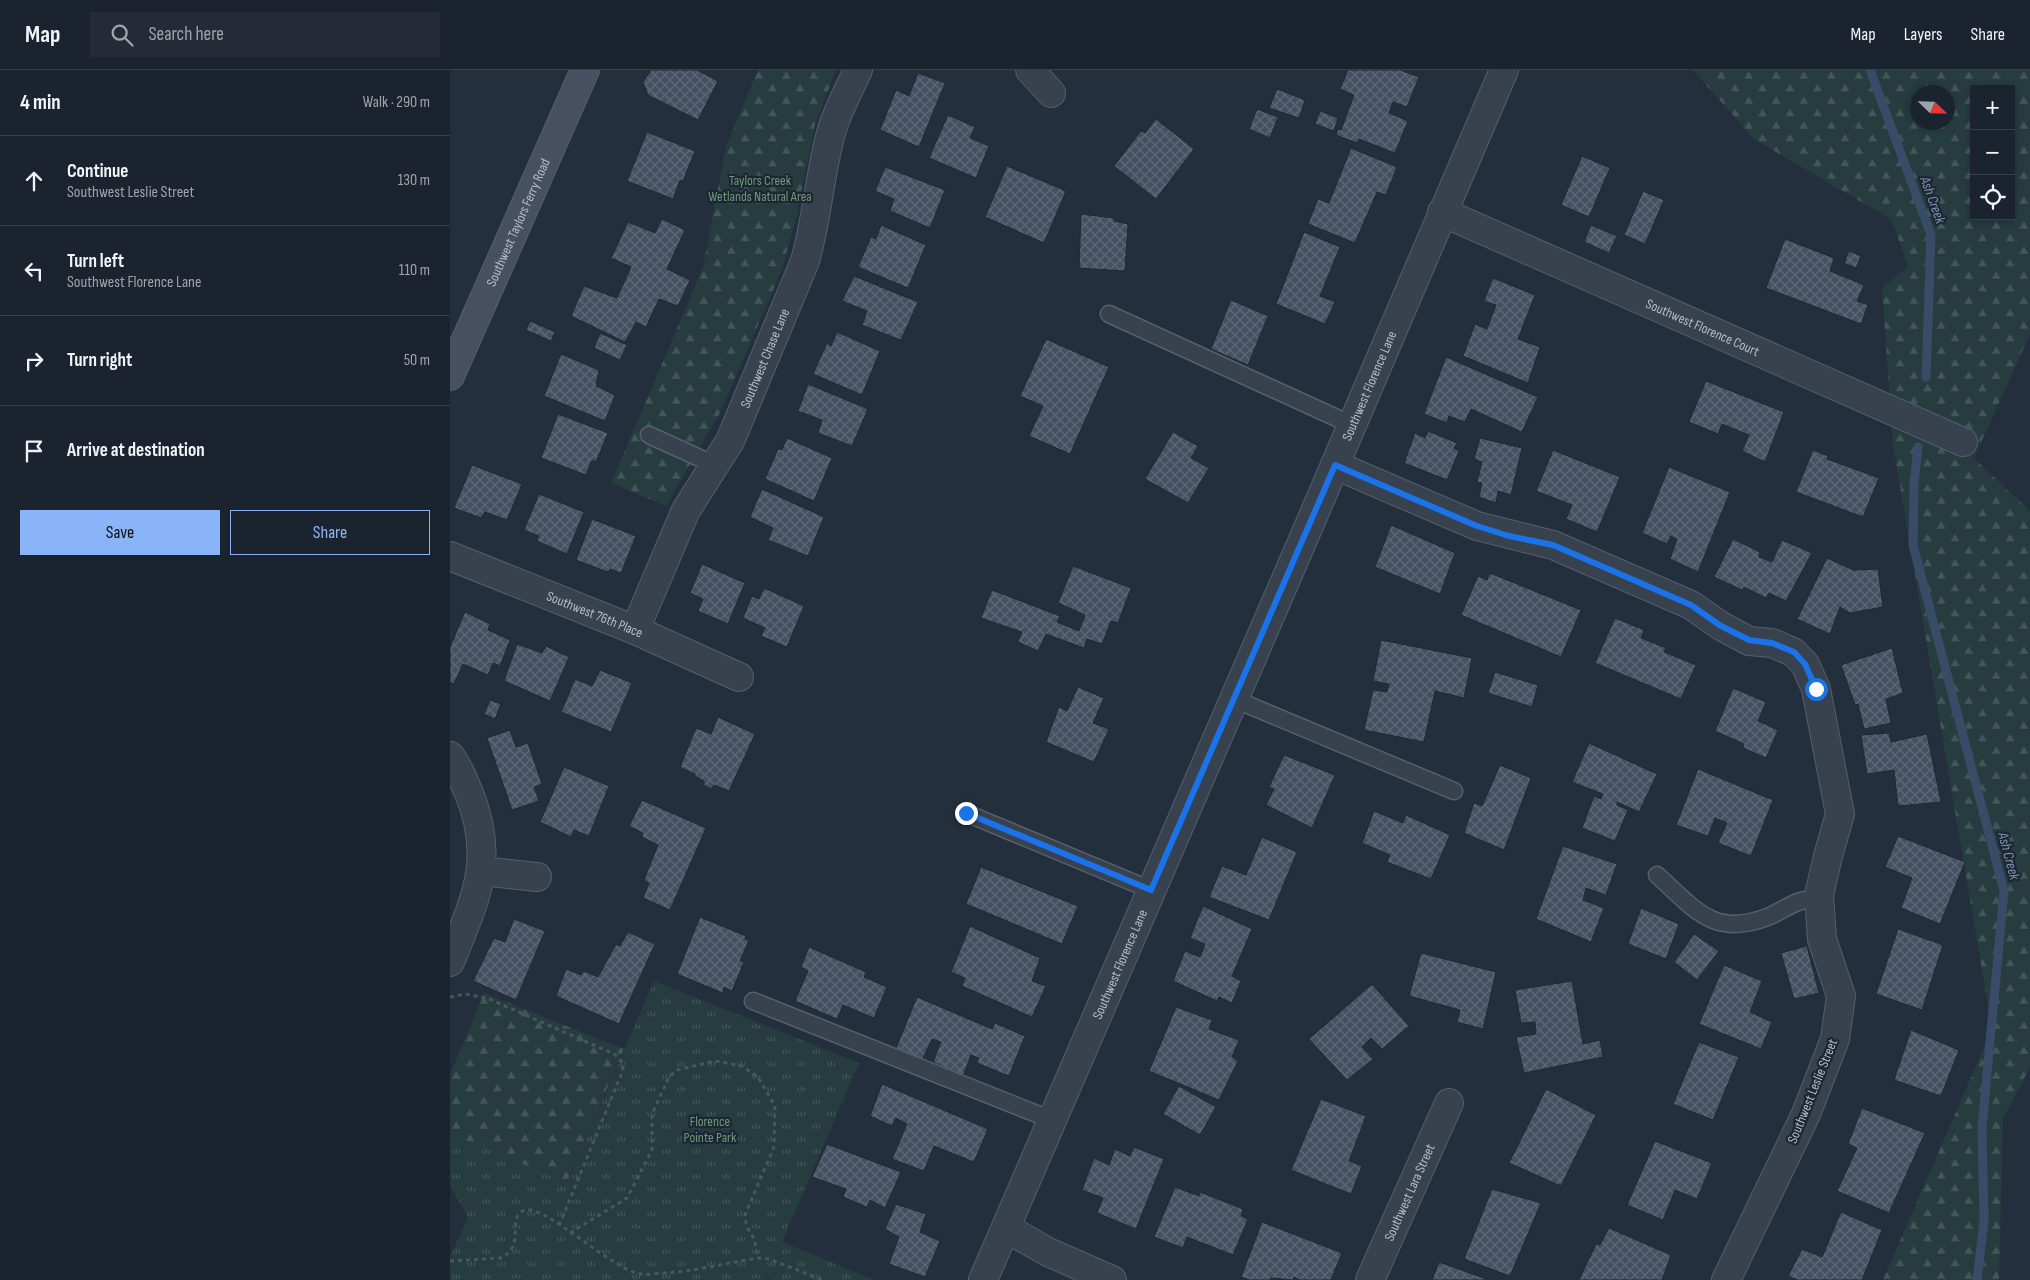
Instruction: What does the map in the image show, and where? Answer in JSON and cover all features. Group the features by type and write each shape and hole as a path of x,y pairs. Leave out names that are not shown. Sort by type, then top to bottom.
{"street":[{"name":"Southwest Taylors Ferry Road","path":"450,376 585,70"},
{"name":"Southwest Chase Lane","path":"634,630 686,510 730,441 805,261 811,239 828,143 834,124 858,70"},
{"path":"1030,70 1051,94"},
{"name":"Southwest Florence Lane","path":"983,1280 1504,70"},
{"name":"Southwest Florence Court","path":"1442,212 1964,442"},
{"name":"Southwest Leslie Street","path":"1335,465 1477,526 1509,536 1553,545 1691,605 1721,626 1749,640 1772,643 1794,652 1805,664 1816,689 1840,814 1828,856 1820,898 1822,939 1841,996 1835,1039 1806,1114 1726,1280"},
{"name":"Southwest 76th Place","path":"450,556 634,630 739,677"},
{"path":"450,756 457,764 476,810 482,854 477,896 450,962"},
{"path":"481,871 537,877"},
{"name":"Southwest Lara Street","path":"1370,1280 1449,1103"},
{"path":"1006,1228 1048,1252 1112,1280"}],"lane":[{"path":"1108,314 1352,425"},
{"path":"649,435 715,465"},
{"path":"1234,698 1454,792"},
{"path":"966,813 1151,890"},
{"path":"1657,875 1693,908 1725,925 1750,924 1788,908 1799,901 1820,898"},
{"path":"753,1001 1052,1120"}],"path":[{"path":"450,997 465,994 487,998 614,1054 622,1062 623,1070 559,1226"},
{"path":"570,1233 627,1198 652,1150 652,1114 669,1078 677,1070 715,1061 742,1066 758,1077 775,1106 774,1147 745,1215 748,1231 754,1238 758,1258"},
{"path":"450,1261 500,1258 512,1250 516,1219 525,1210 537,1212 621,1266 641,1274 673,1273 758,1258 770,1259 823,1280"}],"green space":[{"name":"Taylors Creek Wetlands Natural Area","path":"758,70 836,70 815,125 795,223 781,272 720,413 666,506 611,483 703,268 726,146"},
{"path":"1693,70 2030,70 2030,334 1974,458 2030,511 2030,1067 2003,1119 1999,1280 1883,1280 1992,1029 1893,445 1882,288 1908,267 1892,220 1754,139"},
{"name":"Florence Pointe Park","path":"654,981 859,1063 782,1242 875,1280 773,1280 767,1278 766,1280 450,1280 450,1258 468,1217 450,1185 450,1133 567,1183"},
{"path":"484,993 624,1049 525,1280 450,1280 450,1258 468,1217 450,1185 450,1075"}],"building":[{"path":"651,70 697,70 718,81 698,120 648,95 643,82"},
{"path":"1348,70 1400,70 1419,77 1407,107 1393,102 1389,113 1408,121 1395,153 1359,139 1357,143 1336,135 1338,129 1341,130 1354,95 1340,89"},
{"path":"918,73 945,83 919,147 880,130 896,90 909,96"},
{"path":"1277,89 1305,100 1299,118 1269,108"},
{"path":"1257,109 1278,117 1270,138 1249,129"},
{"path":"1320,111 1338,118 1334,131 1315,124"},
{"path":"948,115 975,127 970,138 989,146 976,178 929,158"},
{"path":"1156,119 1194,149 1156,199 1114,166 1141,131 1145,133"},
{"path":"647,132 695,151 683,181 680,180 673,199 627,181"},
{"path":"1351,148 1397,167 1386,195 1377,192 1355,243 1308,224 1318,199 1329,203"},
{"path":"1582,156 1610,168 1589,217 1561,205"},
{"path":"1007,166 1066,191 1044,243 985,217"},
{"path":"885,167 945,190 930,228 890,211 894,199 875,191"},
{"path":"1643,191 1664,200 1645,244 1624,235"},
{"path":"1081,214 1114,218 1114,221 1128,224 1125,271 1079,268"},
{"path":"662,219 685,230 667,269 690,280 678,306 659,299 646,327 636,322 625,342 571,316 584,286 617,298 631,267 611,258 628,222 655,233"},
{"path":"881,225 926,245 908,288 858,267 871,237 876,239"},
{"path":"1591,225 1617,236 1609,253 1584,242"},
{"path":"1304,232 1340,247 1320,296 1335,302 1325,324 1276,304"},
{"path":"1785,239 1834,258 1830,271 1864,285 1857,301 1868,305 1861,324 1766,288"},
{"path":"1849,251 1861,256 1856,268 1844,263"},
{"path":"854,276 918,302 901,340 862,325 867,311 842,301"},
{"path":"1493,278 1535,295 1518,339 1540,347 1528,383 1463,356 1475,324 1487,329 1496,305 1484,301"},
{"path":"1231,300 1268,316 1248,365 1211,349"},
{"path":"530,321 555,332 551,341 526,330"},
{"path":"837,332 880,351 862,395 813,374 827,343 831,346"},
{"path":"600,333 627,345 620,360 594,348"},
{"path":"1046,339 1109,367 1070,454 1029,436 1043,406 1020,396"},
{"path":"561,354 599,370 596,386 615,395 605,421 544,396"},
{"path":"1446,357 1538,397 1522,432 1471,409 1465,422 1449,416 1447,423 1424,414"},
{"path":"1706,381 1784,412 1765,462 1742,451 1749,435 1722,424 1718,434 1689,422"},
{"path":"808,384 868,409 852,446 818,433 822,420 798,411"},
{"path":"558,414 608,433 596,462 592,460 586,475 541,458"},
{"path":"1428,431 1457,443 1454,448 1459,451 1447,480 1404,463 1415,433 1425,438"},
{"path":"1173,432 1198,446 1191,458 1209,468 1188,503 1145,479"},
{"path":"787,438 832,458 814,501 765,479 778,449 782,450"},
{"path":"1480,438 1522,448 1511,495 1498,491 1496,503 1479,497 1482,483 1477,482 1482,462 1474,459"},
{"path":"1553,450 1620,477 1597,532 1566,519 1572,505 1536,491"},
{"path":"1813,450 1828,456 1827,459 1879,478 1863,517 1796,492"},
{"path":"472,465 522,484 507,520 485,512 481,518 454,508"},
{"path":"1669,467 1730,492 1698,572 1670,559 1677,539 1671,536 1667,544 1642,533"},
{"path":"762,489 824,517 808,556 768,540 773,528 750,517"},
{"path":"539,494 584,512 567,554 537,541 539,536 524,530"},
{"path":"592,519 636,536 621,573 610,569 608,572 576,560"},
{"path":"1391,525 1455,553 1440,594 1375,567"},
{"path":"1733,539 1760,552 1759,557 1772,562 1782,540 1812,553 1786,601 1769,593 1766,598 1744,587 1742,590 1714,577"},
{"path":"1827,558 1853,570 1878,569 1883,607 1850,613 1840,607 1830,634 1797,619"},
{"path":"702,564 745,583 728,624 698,611 703,599 690,593"},
{"path":"1073,566 1131,588 1118,623 1111,621 1102,644 1087,639 1084,648 1046,634 1038,651 1018,642 1022,632 981,618 992,590 1060,616 1057,622 1079,631 1085,615 1058,603"},
{"path":"1490,573 1581,610 1561,657 1461,615 1478,576 1487,580"},
{"path":"764,588 804,606 787,647 761,636 765,628 743,618 752,596 759,599"},
{"path":"465,612 490,624 488,630 510,640 500,666 493,663 488,675 463,664 454,684 450,682 450,647"},
{"path":"1615,618 1644,630 1641,638 1666,648 1664,652 1696,665 1681,699 1595,663"},
{"path":"1381,640 1472,658 1464,698 1435,691 1424,742 1364,730 1373,690 1387,692 1389,684 1373,681"},
{"path":"517,644 542,653 546,646 569,657 550,701 504,681"},
{"path":"1892,648 1903,693 1886,699 1891,723 1864,729 1858,704 1855,705 1841,665"},
{"path":"600,670 632,683 611,732 561,712 575,679 592,686"},
{"path":"1495,672 1538,685 1532,707 1488,693"},
{"path":"1078,687 1104,698 1093,723 1109,729 1094,762 1046,742 1059,707 1067,711"},
{"path":"1733,688 1766,702 1758,721 1778,730 1766,758 1743,748 1744,744 1715,731"},
{"path":"490,700 501,704 495,719 484,714"},
{"path":"718,717 755,734 729,791 714,785 711,789 704,785 704,781 695,776 695,774 680,767 696,728 711,734"},
{"path":"510,730 516,747 528,743 542,784 534,787 539,801 512,810 487,738"},
{"path":"1889,733 1891,742 1927,734 1941,802 1898,806 1894,770 1867,774 1861,735"},
{"path":"1589,743 1657,774 1639,812 1617,802 1617,805 1628,810 1615,841 1582,828 1594,796 1601,799 1603,794 1572,782"},
{"path":"1284,755 1335,775 1312,828 1266,805 1274,789 1269,787"},
{"path":"1500,765 1531,778 1504,850 1464,833 1474,803 1482,806"},
{"path":"564,767 609,786 589,836 574,830 571,837 540,822"},
{"path":"1698,769 1773,800 1751,856 1718,843 1727,823 1715,818 1708,836 1676,825"},
{"path":"642,800 706,828 670,910 643,898 649,883 644,880 658,845 642,837 643,833 629,826"},
{"path":"1374,811 1403,823 1406,815 1450,835 1431,879 1387,862 1390,855 1362,843"},
{"path":"1898,836 1965,862 1940,924 1901,908 1912,878 1885,867"},
{"path":"1262,837 1297,852 1269,920 1209,897 1222,866 1246,875"},
{"path":"1563,846 1617,864 1606,895 1586,888 1583,900 1604,908 1591,942 1536,919"},
{"path":"981,867 1078,906 1062,944 966,904"},
{"path":"1203,906 1252,929 1232,976 1241,981 1232,1003 1219,997 1217,1001 1173,981 1185,951 1200,957 1205,944 1190,938"},
{"path":"1641,908 1679,924 1666,959 1628,944"},
{"path":"700,917 746,936 745,939 749,940 740,961 744,962 732,991 724,987 723,993 677,974"},
{"path":"514,919 545,931 516,1000 473,981 494,938 505,942"},
{"path":"970,926 1040,958 1032,981 1046,986 1032,1017 962,986 965,978 951,972"},
{"path":"1898,929 1943,945 1922,1010 1876,994"},
{"path":"628,932 655,944 619,1024 556,996 566,969 581,975 584,971 598,977 616,944 620,946"},
{"path":"1694,934 1719,951 1697,980 1674,962"},
{"path":"1807,946 1819,993 1794,999 1781,953"},
{"path":"809,947 866,972 864,977 887,987 874,1018 843,1005 837,1019 795,1001 808,971 801,967"},
{"path":"1421,953 1496,972 1483,1029 1457,1022 1460,1010 1409,996"},
{"path":"1724,965 1762,981 1750,1012 1772,1022 1761,1049 1699,1024"},
{"path":"1572,981 1583,1044 1600,1040 1603,1057 1524,1073 1516,1037 1536,1034 1535,1022 1521,1023 1515,990"},
{"path":"1372,984 1409,1026 1382,1049 1371,1038 1362,1047 1373,1059 1347,1080 1309,1039"},
{"path":"917,997 992,1029 995,1023 1025,1036 1009,1076 977,1063 979,1058 971,1055 963,1076 933,1062 941,1042 932,1039 922,1060 896,1048"},
{"path":"1176,1007 1212,1020 1209,1029 1239,1040 1232,1057 1238,1061 1219,1100 1149,1071"},
{"path":"1911,1030 1959,1050 1941,1096 1894,1080"},
{"path":"1699,1042 1739,1057 1713,1120 1673,1104"},
{"path":"882,1084 988,1129 974,1162 934,1146 924,1171 892,1159 907,1124 896,1118 892,1126 870,1116"},
{"path":"1179,1086 1216,1107 1200,1135 1163,1114"},
{"path":"1546,1089 1596,1115 1561,1186 1509,1163"},
{"path":"1321,1099 1366,1116 1349,1161 1362,1166 1351,1194 1291,1170"},
{"path":"1862,1108 1925,1133 1889,1213 1837,1191 1857,1148 1848,1144"},
{"path":"1655,1141 1712,1163 1697,1199 1675,1190 1663,1220 1627,1205"},
{"path":"827,1144 901,1172 885,1208 870,1200 867,1207 843,1197 846,1189 812,1177"},
{"path":"1134,1147 1164,1159 1136,1229 1097,1213 1103,1198 1082,1190 1094,1158 1109,1165 1115,1149 1130,1156"},
{"path":"1175,1187 1199,1196 1200,1192 1243,1209 1241,1216 1248,1219 1233,1255 1187,1237 1183,1248 1154,1237"},
{"path":"1492,1189 1541,1203 1510,1276 1464,1259"},
{"path":"896,1204 926,1214 920,1232 940,1241 925,1277 889,1264 899,1237 885,1229"},
{"path":"1841,1212 1882,1230 1862,1280 1797,1280 1788,1276 1802,1249 1822,1257"},
{"path":"1262,1222 1342,1253 1331,1280 1300,1280 1294,1277 1293,1280 1271,1278 1269,1280 1250,1280 1241,1277"},
{"path":"1609,1228 1671,1255 1662,1280 1579,1280 1596,1244 1600,1245"},
{"path":"1439,1262 1489,1280 1432,1280"}],"waterway":[{"name":"Ash Creek","path":"1870,70 1931,235 1926,377"},
{"name":"Ash Creek","path":"1918,447 1914,484 1913,545 2004,891 1982,1128 1984,1220 1977,1280"}],"route":[{"path":"966,813 1151,890 1335,465 1477,526 1509,536 1553,545 1691,605 1721,626 1749,640 1772,643 1794,652 1805,664 1816,689"}]}
